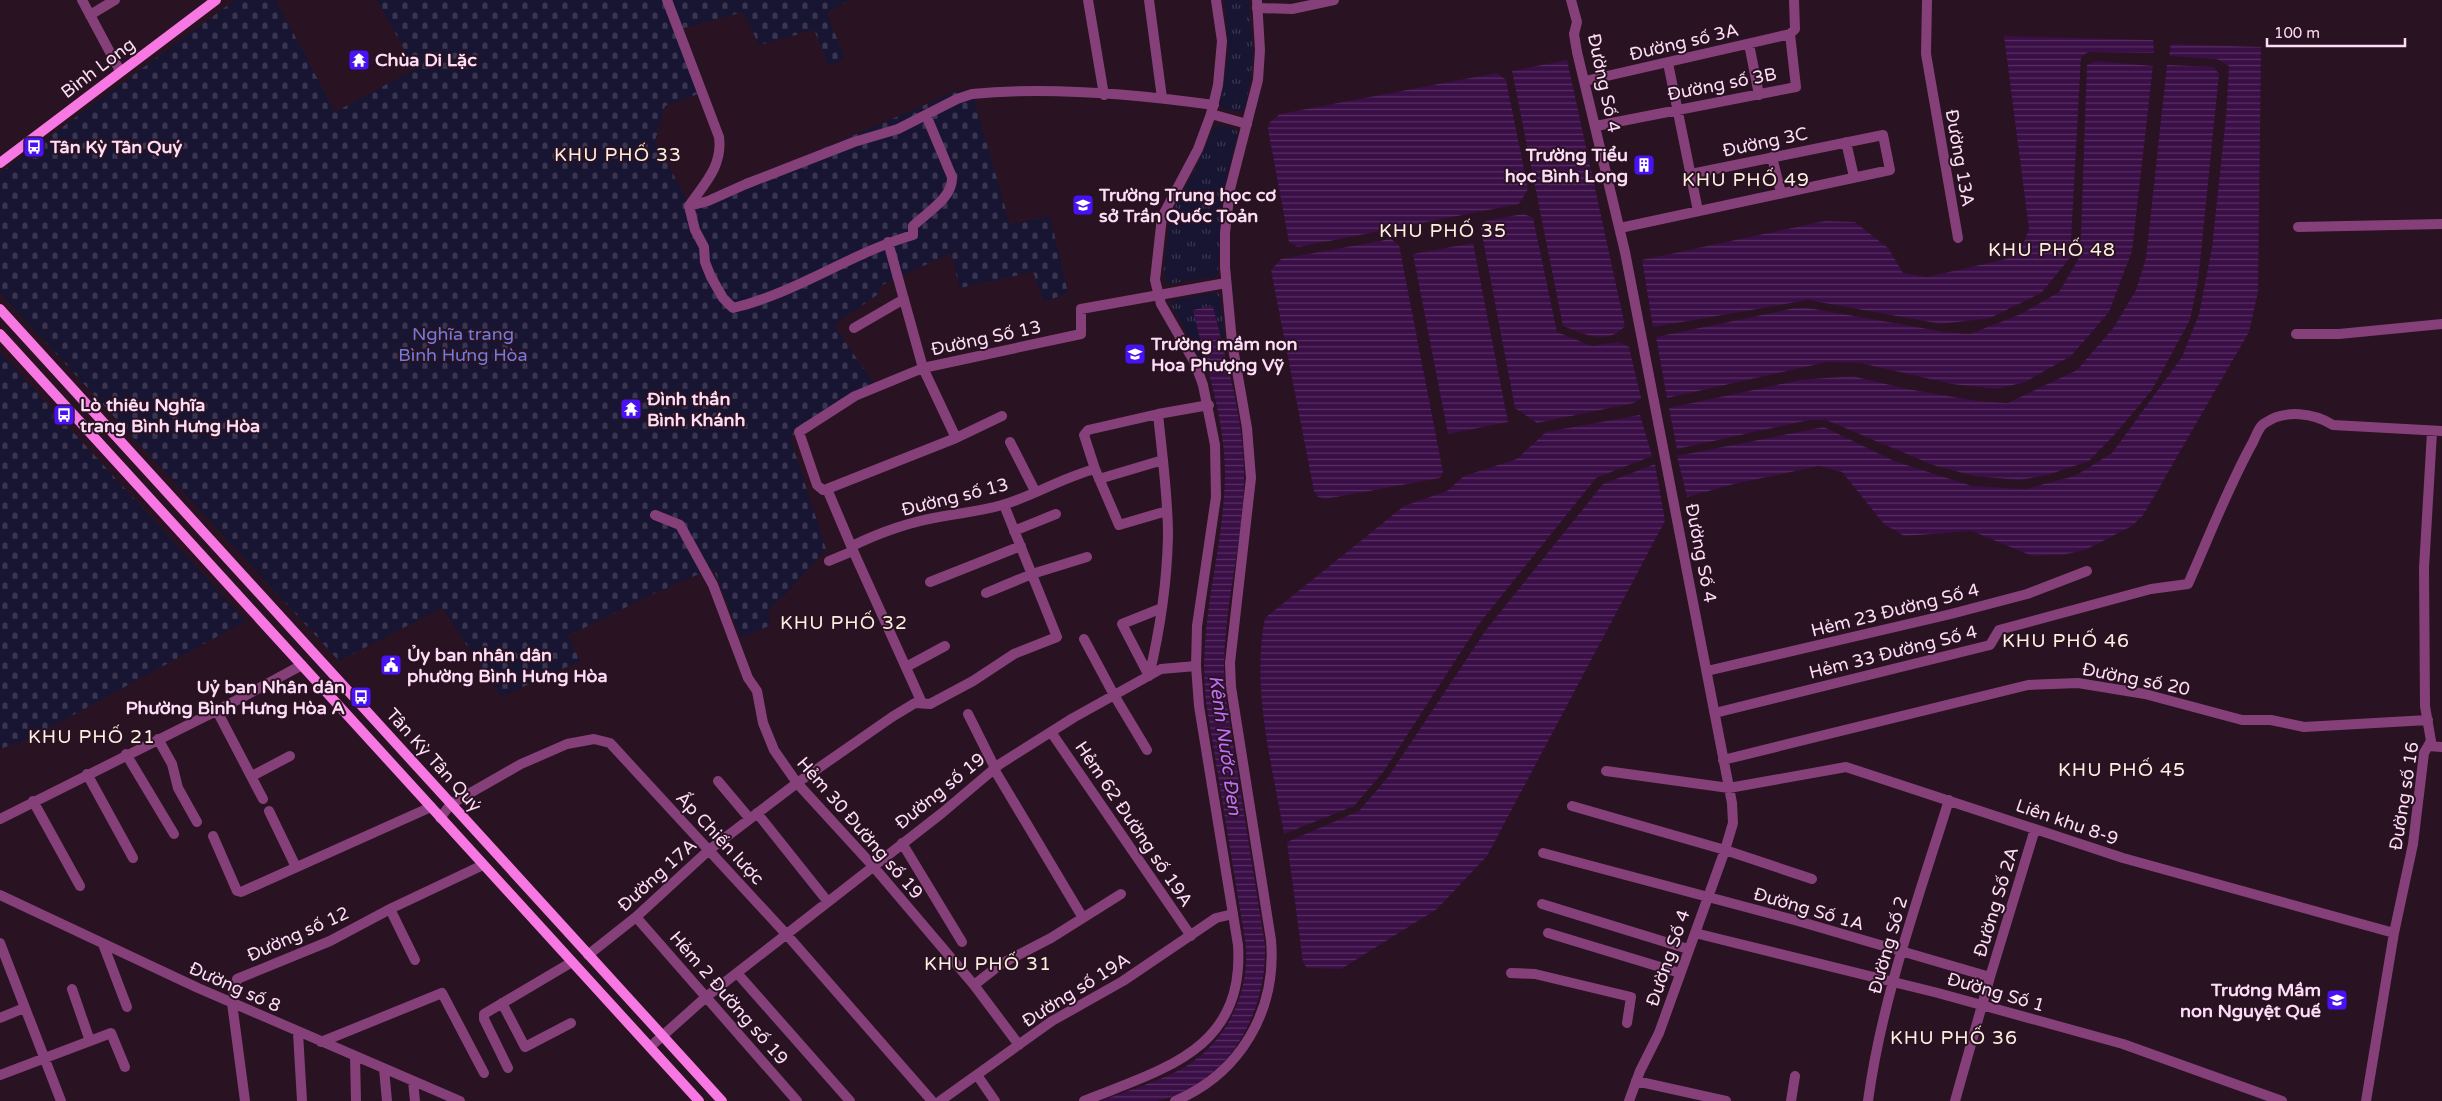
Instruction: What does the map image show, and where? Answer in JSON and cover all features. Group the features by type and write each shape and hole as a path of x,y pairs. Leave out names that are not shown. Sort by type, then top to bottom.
{"main road":[{"name":"Bình Long","path":"0,163 216,0"},
{"name":"Tân Kỳ Tân Quý","path":"0,309 722,1101"},
{"name":"Tân Kỳ Tân Quý","path":"0,334 699,1101"}],"street":[{"path":"82,0 120,71"},
{"path":"90,15 115,0"},
{"path":"667,0 716,128 720,145 716,167 689,206 695,230 704,246 705,262 711,277 723,298 733,308 750,304 801,284 888,242 913,235 913,226 948,194 951,188 952,177 926,115"},
{"path":"1088,0 1104,95"},
{"path":"1149,0 1162,98"},
{"path":"1084,1101 1176,1064 1208,1038 1224,1013 1236,980 1238,954 1233,914 1199,706 1196,666 1197,626 1217,486 1215,445 1208,406 1195,363 1166,313 1158,294 1155,271 1160,223 1195,157 1212,110 1222,54 1216,0"},
{"path":"1175,1101 1196,1092 1214,1079 1243,1049 1265,1006 1272,965 1270,930 1230,681 1230,642 1252,478 1247,428 1232,342 1224,252 1227,210 1259,70 1257,4 1292,9 1334,0"},
{"name":"Đường Số 4","path":"1571,0 1577,22 1574,34 1620,228 1707,671 1729,788 1732,823 1725,850 1659,1033 1636,1081 1629,1101"},
{"name":"Đường số 3B","path":"1596,126 1759,95 1796,86 1790,34 1795,29 1794,0"},
{"name":"Đường 13A","path":"1927,0 1926,54 1958,238"},
{"name":"Đường số 3A","path":"1585,81 1790,34"},
{"path":"1749,44 1759,95"},
{"path":"1668,63 1698,211"},
{"path":"689,206 708,201 746,184 854,142 898,129 957,99 972,94 1068,91 1162,98 1212,110 1247,124"},
{"name":"Đường 3C","path":"1691,174 1883,135 1890,170 1854,177"},
{"path":"1620,228 1854,177 1846,142"},
{"path":"1772,157 1781,193"},
{"path":"2298,227 2442,224"},
{"name":"Đường Số 13","path":"888,242 923,368 1081,334 1080,309 1158,294"},
{"path":"1158,294 1226,283"},
{"path":"854,328 904,300"},
{"path":"2296,334 2338,334 2442,324"},
{"path":"956,438 923,368 855,396 799,432 818,485 823,490 956,438 1002,416"},
{"path":"1167,511 1119,524 1095,469 1084,435 1088,430 1158,414 1208,406"},
{"path":"1149,676 1162,608 1168,536 1158,414"},
{"name":"Hẻm 33 Đường Số 4","path":"1715,713 1990,645 1999,630 2152,589 2188,584 2240,465 2263,424 2280,415 2297,414 2326,421 2333,425 2437,432"},
{"name":"Đường số 16","path":"2366,1101 2394,933 2408,874 2424,753 2431,741 2426,706 2424,568 2437,432"},
{"path":"1010,442 1035,491"},
{"path":"1099,479 1163,460"},
{"name":"Đường số 13","path":"829,561 853,548 906,526 1004,505 1068,476 1095,469"},
{"path":"827,489 922,703"},
{"path":"1004,505 1032,574"},
{"path":"1014,531 1056,514"},
{"name":"Hẻm 30 Đường số 19","path":"654,516 680,525 713,585 748,678 757,692 763,723 774,750 796,783 873,866 974,985 1019,1045"},
{"path":"930,582 1020,546"},
{"path":"986,594 1032,574 1087,557"},
{"name":"Hẻm 23 Đường Số 4","path":"1707,671 1951,614 2027,594 2087,571"},
{"name":"Đường 17A","path":"588,954 636,917 709,850 796,783 892,717 915,703 930,704 973,681 1014,654 1057,637 1032,574"},
{"path":"1149,676 1122,624 1162,608"},
{"path":"1084,639 1114,695 1147,750"},
{"path":"906,667 945,646"},
{"path":"0,819 158,738 217,711 302,665"},
{"name":"Đường số 19","path":"650,1047 706,997 942,813 994,769 1051,732 1161,669 1196,666"},
{"name":"Đường số 20","path":"1723,760 2028,685 2078,683 2145,694 2242,720 2271,720 2304,727 2428,720"},
{"path":"217,711 263,799"},
{"path":"968,714 994,769 1083,918"},
{"name":"Hẻm 62 Đường số 19A","path":"1051,732 1191,936"},
{"path":"158,738 172,764 178,788 197,822"},
{"name":"Ấp Chiến lược","path":"440,818 452,804 521,764 567,744 594,738 610,743 787,935 932,1101"},
{"path":"2428,746 2442,747"},
{"path":"126,754 174,834"},
{"path":"252,776 290,756"},
{"name":"Liên khu 8-9","path":"1606,772 1729,788 1846,767 2123,858 2394,933"},
{"path":"87,774 133,858"},
{"path":"718,781 754,816 828,902"},
{"name":"Đường Số 2","path":"1868,1101 1874,1052 1901,953 1949,800"},
{"path":"33,802 80,886"},
{"path":"1572,806 1725,850 1812,879"},
{"path":"213,836 239,892 431,807"},
{"path":"269,810 296,867"},
{"name":"Đường Số 2A","path":"1955,1101 1981,1006 2035,829"},
{"path":"902,843 962,942"},
{"name":"Đường Số 1A","path":"1543,853 1707,896 1990,977"},
{"name":"Đường số 12","path":"245,1101 232,1003 237,979 330,941 390,909 483,865"},
{"path":"974,985 1001,964 1051,938 1121,894"},
{"name":"Đường số 8","path":"0,895 298,1033 458,1101"},
{"path":"1542,904 1688,949"},
{"path":"390,909 415,960"},
{"name":"Đường số 19A","path":"940,1101 1052,1021 1123,981 1216,918 1233,914"},
{"name":"Hẻm 2 Đường số 19","path":"636,917 797,1101"},
{"path":"1548,933 1680,973"},
{"name":"Đường Số 1","path":"1695,933 1893,982 2123,1044 2282,1101"},
{"path":"0,943 45,1059 58,1100"},
{"path":"103,944 126,1007"},
{"path":"508,1068 483,1016 572,962"},
{"path":"737,973 850,1101"},
{"path":"1510,973 1535,974 1631,997 1626,1023"},
{"path":"72,989 90,1041"},
{"path":"321,1042 442,993 484,1073"},
{"path":"502,1003 525,1047 571,1023"},
{"path":"0,1018 24,1008"},
{"path":"0,1075 111,1032 125,1067"},
{"path":"298,1033 302,1101"},
{"path":"355,1056 356,1101"},
{"path":"384,1069 387,1101"},
{"path":"977,1075 995,1101"},
{"path":"1792,1101 1795,1076"},
{"path":"413,1081 415,1101"},
{"path":"1636,1081 1726,1101"}],"green space":[{"name":"Nghĩa trang Bình Hưng Hòa","path":"235,0 276,0 335,112 415,69 377,0 849,0 827,13 845,59 829,66 814,30 759,45 743,12 677,30 698,94 665,106 655,141 690,205 962,89 974,99 1010,224 1050,216 1068,293 1044,302 1033,272 960,288 951,253 878,287 880,293 834,325 874,384 790,437 826,549 786,594 768,611 771,625 741,638 713,568 653,594 568,636 580,661 501,697 442,608 339,661 0,293 0,173"},
{"path":"1224,0 1249,0 1253,56 1245,108 1240,112 1223,109 1220,106 1229,51"},
{"path":"1220,125 1235,129 1238,133 1221,199 1218,274 1215,277 1166,284 1164,267 1170,216 1197,166 1214,127"},
{"path":"1215,292 1219,294 1220,298 1226,355 1213,306 1193,310 1207,369 1170,303 1174,300"},
{"path":"0,352 246,621 29,739 0,749"}],"water":[{"path":"2004,36 2153,40 2154,53 2088,52 2081,57 2070,258 2041,293 1990,318 1941,324 1808,300 1653,327 1642,260 1825,221 1855,222 1888,248 1903,273 1927,277 2006,259 2022,247 2029,229"},
{"path":"2171,44 2261,47 2258,292 2249,332 2144,514 2132,526 2085,550 2062,555 2032,556 1972,531 1904,536 1884,524 1842,472 1819,466 1734,484 1687,497 1677,456 1824,427 1894,461 1972,486 2025,489 2075,476 2112,453 2182,357 2199,314 2212,248 2226,117 2229,66 2217,59 2169,56"},
{"path":"1567,60 1625,326 1611,336 1587,335 1563,326 1512,71"},
{"path":"2095,61 2153,66 2132,251 2109,312 2071,356 2025,382 1996,389 1952,384 1860,363 1827,362 1667,398 1656,337 1795,308 1808,308 1945,332 1970,334 2021,314 2059,292 2078,260 2081,234 2087,65"},
{"path":"2167,65 2214,67 2219,74 2198,282 2190,320 2152,390 2116,433 2089,461 2048,475 2019,480 1974,476 1933,465 1826,420 1809,420 1677,449 1669,408 1800,380 1852,376 1907,389 1977,401 2008,403 2077,370 2114,327 2136,290 2146,258"},
{"path":"1497,73 1506,80 1528,189 1519,204 1298,247 1289,242 1268,129 1269,123 1280,114"},
{"path":"1524,214 1533,218 1557,332 1592,346 1619,342 1629,347 1641,398 1634,403 1537,423 1515,408 1480,224 1489,220"},
{"path":"1391,239 1399,245 1443,472 1440,478 1325,499 1318,497 1314,491 1271,270 1281,259"},
{"path":"1473,243 1508,422 1448,434 1413,254"},
{"name":"Kênh Nước Đen","path":"1213,306 1234,391 1243,456 1243,505 1225,639 1225,693 1265,945 1264,971 1259,996 1251,1020 1239,1042 1224,1062 1205,1079 1183,1092 1158,1101 1101,1101 1163,1078 1199,1057 1224,1030 1240,996 1244,978 1245,940 1206,702 1204,673 1208,616 1224,503 1225,474 1222,433 1214,391 1193,310"},
{"path":"1640,415 1652,456 1596,478 1479,624 1384,771 1354,806 1284,834 1269,754 1262,699 1261,645 1265,618 1404,506 1447,491 1464,476 1517,459 1546,432"},
{"path":"1655,464 1665,521 1487,856 1437,909 1341,969 1307,968 1303,962 1287,842 1359,811 1388,777 1486,630 1603,484"}],"place":[{"name":"Chùa Di Lặc","path":"359,60"},
{"name":"Tân Kỳ Tân Quý","path":"34,147"},
{"name":"Trường Tiểu học Bình Long","path":"1644,165"},
{"name":"Trường Trung học cơ sở Trần Quốc Toản","path":"1083,205"},
{"name":"Trường mầm non Hoa Phượng Vỹ","path":"1135,354"},
{"name":"Đình thần Bình Khánh","path":"631,409"},
{"name":"Lò thiêu Nghĩa trang Bình Hưng Hòa","path":"64,415"},
{"name":"Ủy ban nhân dân phường Bình Hưng Hòa","path":"391,665"},
{"name":"Uỷ ban Nhân dân Phường Bình Hưng Hòa A","path":"361,697"},
{"name":"Trương Mầm non Nguyệt Quế","path":"2337,1000"}],"district":[{"name":"KHU PHỐ 33","path":"618,155"},
{"name":"KHU PHỐ 49","path":"1746,180"},
{"name":"KHU PHỐ 35","path":"1443,231"},
{"name":"KHU PHỐ 48","path":"2052,250"},
{"name":"KHU PHỐ 32","path":"844,623"},
{"name":"KHU PHỐ 46","path":"2066,641"},
{"name":"KHU PHỐ 21","path":"92,737"},
{"name":"KHU PHỐ 45","path":"2122,770"},
{"name":"KHU PHỐ 31","path":"988,964"},
{"name":"KHU PHỐ 36","path":"1954,1038"}]}
